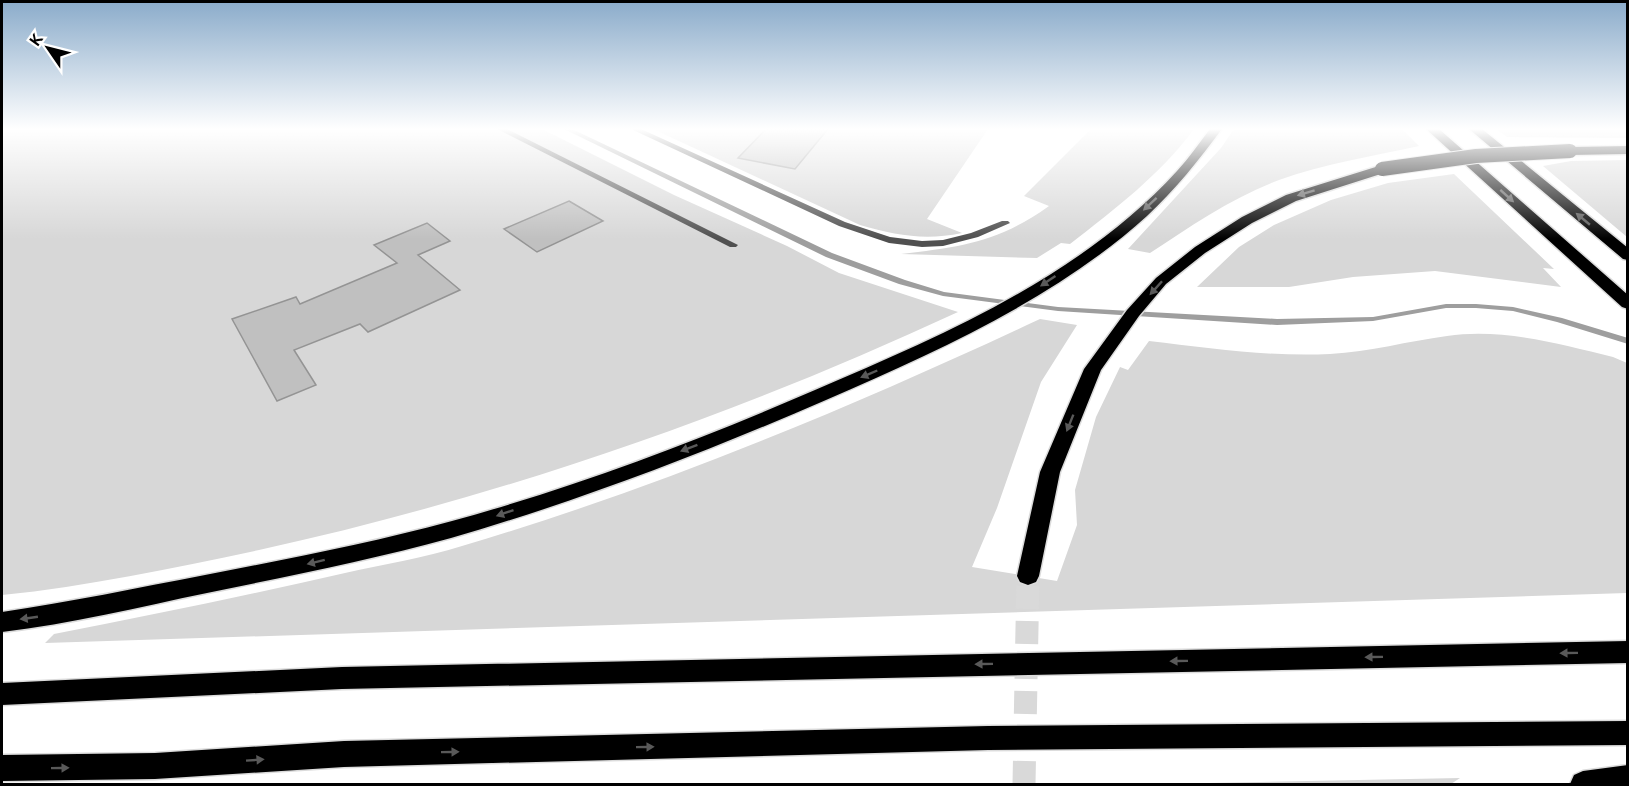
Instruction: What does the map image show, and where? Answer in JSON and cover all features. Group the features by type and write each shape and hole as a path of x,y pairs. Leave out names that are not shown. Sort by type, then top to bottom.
{"highway":[{"path":"2,622 57,614 309,564 487,519 654,462 787,410 923,351 1039,287 1136,217 1173,183 1187,166"},
{"path":"1028,576 1050,472 1093,369 1133,313 1161,281 1200,250 1248,220 1292,198 1382,169 1406,166"},
{"path":"1473,166 1628,304"},
{"path":"1519,166 1628,256"},
{"path":"2,694 342,678 1628,652"},
{"path":"2,768 155,766 344,754 988,738 1628,733"},
{"path":"1583,784 1628,778"}],"street":[{"path":"574,166 733,245"},
{"path":"716,166 842,223 881,238 922,244 944,243 968,238 1005,223"}],"shaded area":[{"path":"2,166 615,166 787,246 839,273 958,312 788,386 615,450 527,479 349,529 259,550 99,582 2,595"},
{"path":"732,166 963,166 927,219 962,233 923,237 886,232 860,225"},
{"path":"1054,166 1162,166 1120,204 1070,244 1061,243 1037,258 901,254 942,249 979,241 1013,228 1049,206 1024,196"},
{"path":"1205,166 1328,166 1279,180 1229,203 1150,253 1128,249"},
{"path":"1543,166 1627,166 1627,237"},
{"path":"1454,174 1554,269 1543,268 1561,287 1435,271 1353,277 1289,287 1197,287 1239,247 1274,225 1331,200 1388,183"},
{"path":"1040,319 1077,325 1041,382 997,508 972,567 1057,581 1077,525 1075,490 1096,417 1120,367 1128,370 1149,341 1240,351 1307,355 1360,351 1447,336 1489,334 1552,343 1613,357 1627,363 1627,593 45,643 54,634 419,557 536,523 683,471 827,414"},
{"path":"1460,778 1451,784 1158,784"}],"building":[{"path":"778,166 798,166 795,169"},
{"path":"569,201 603,221 537,252 504,229"},
{"path":"427,223 450,241 418,255 460,290 368,332 360,324 294,350 316,385 277,401 232,319 296,297 300,304 397,263 374,245"}],"waterway":[{"path":"643,166 829,255 902,282 943,294 1058,309 1277,322 1373,319 1446,306 1476,306 1513,309 1628,341"}],"tunnel":[{"path":"1024,784 1028,576"}]}
